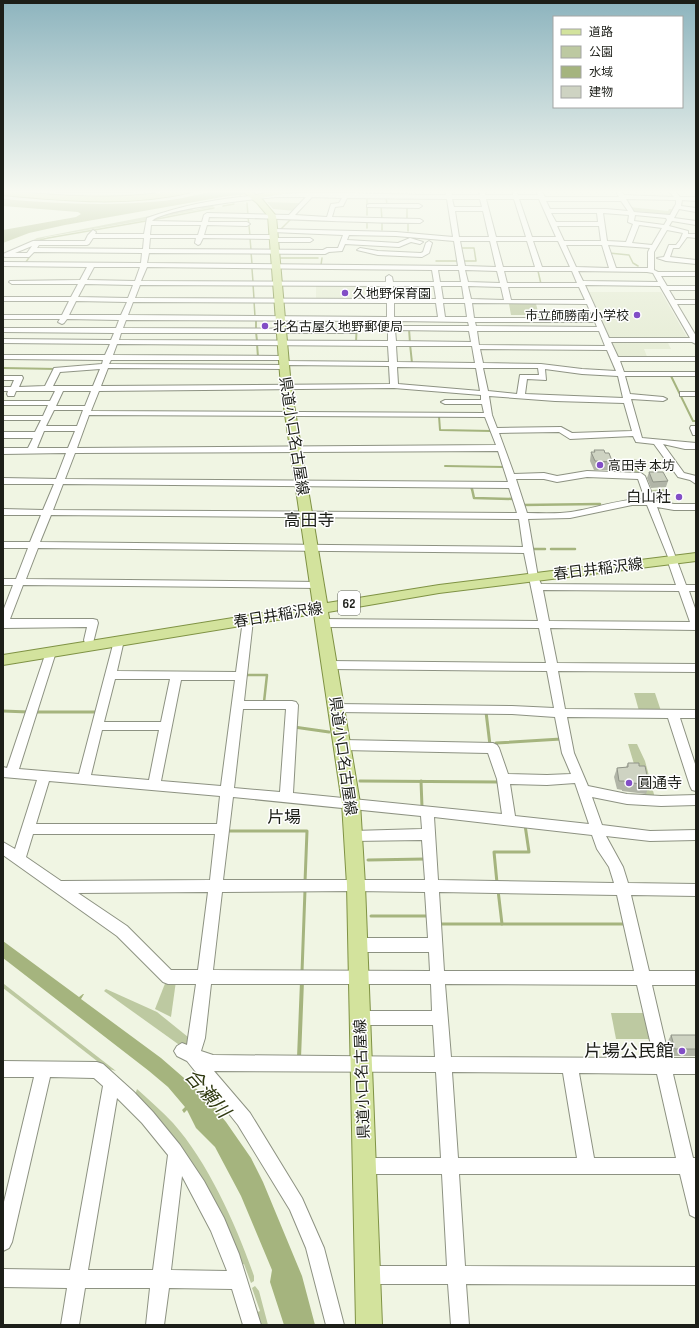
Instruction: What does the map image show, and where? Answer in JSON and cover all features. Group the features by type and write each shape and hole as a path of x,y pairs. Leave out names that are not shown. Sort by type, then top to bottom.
{"main road":[{"name":"県道小口名古屋線","path":"275,252 286,387 351,803 356,885 369,1325"},
{"name":"春日井稲沢線","path":"3,654 89,640 321,611 534,579 696,552"},
{"name":"春日井稲沢線","path":"671,557 696,557"},
{"name":"春日井稲沢線","path":"3,660 248,620 321,611"}],"street":[{"path":"4,256 29,255 31,252"},
{"path":"72,266 82,252"},
{"path":"89,640 93,623 3,623 138,283 144,266 146,252"},
{"path":"191,267 196,252"},
{"path":"3,264 191,267 233,252"},
{"path":"295,252 317,267 613,269 696,274"},
{"path":"317,267 325,252"},
{"path":"360,252 361,258 383,258 386,253 424,254 425,252"},
{"path":"460,252 477,345 488,415 501,448 523,516 568,753 581,784 602,845 616,867 623,890 662,1066 691,1166 696,1209"},
{"path":"497,252 508,301"},
{"path":"533,252 539,269"},
{"path":"567,252 615,359 639,440 656,441 684,446 696,446"},
{"path":"608,252 613,269"},
{"path":"653,252 654,272 696,341"},
{"path":"666,259 669,252"},
{"path":"401,254 403,268"},
{"path":"652,257 696,262"},
{"path":"3,264 21,268 72,266"},
{"path":"59,330 91,266"},
{"path":"7,289 21,268"},
{"path":"41,282 49,268"},
{"path":"388,268 394,386"},
{"path":"435,268 442,320"},
{"path":"7,289 41,282 582,284 696,288"},
{"path":"7,289 74,299 590,302"},
{"path":"672,302 696,302"},
{"path":"3,317 124,317 282,341 393,364 480,365 610,348"},
{"path":"6,357 108,357 282,341 390,319 598,320"},
{"path":"684,322 696,322"},
{"path":"391,328 602,329"},
{"path":"3,330 119,330 282,341"},
{"path":"6,357 24,330"},
{"path":"48,388 57,370 105,366 356,331"},
{"path":"607,340 696,341"},
{"path":"3,341 282,341 477,345 537,358 566,370 620,374 696,374"},
{"path":"60,368 65,357"},
{"path":"521,396 523,378 543,378 537,358"},
{"path":"615,359 696,360"},
{"path":"3,378 19,378 4,403 87,410 291,414 488,415"},
{"path":"3,389 394,386 582,400 626,398 663,399"},
{"path":"31,451 60,388"},
{"path":"444,390 446,414"},
{"path":"682,394 696,394"},
{"path":"445,402 486,402"},
{"path":"3,418 46,418"},
{"path":"3,435 21,435 80,428"},
{"path":"494,431 561,429 570,436 637,433"},
{"path":"14,451 21,435"},
{"path":"656,441 664,454 681,475 693,478 696,481"},
{"path":"3,452 501,448"},
{"path":"3,481 302,484 511,481 544,476 557,479 595,474 641,476 652,502 696,625 544,625 321,611"},
{"path":"3,512 523,516 570,515 603,506 632,502 652,502 674,507 696,507"},
{"path":"3,545 529,550"},
{"path":"534,579 696,588"},
{"path":"3,582 318,585"},
{"path":"187,1054 197,1038 248,620"},
{"path":"84,779 119,640"},
{"path":"51,652 7,772 351,803 650,836 696,835"},
{"path":"330,665 696,668"},
{"path":"110,675 241,676"},
{"path":"154,785 176,675"},
{"path":"237,705 292,705 286,797"},
{"path":"336,708 512,710 560,713 696,714"},
{"path":"673,714 696,786"},
{"path":"97,726 166,726"},
{"path":"343,745 493,748 503,779 509,820"},
{"path":"19,859 44,776"},
{"path":"503,779 547,780 581,784 627,799 661,801 696,800"},
{"path":"427,812 439,1018 460,1325"},
{"path":"28,829 222,829"},
{"path":"353,836 428,834"},
{"path":"3,848 122,931 168,977 696,978"},
{"path":"59,887 356,885 529,886 623,890 696,890"},
{"path":"358,945 435,945"},
{"path":"360,1018 439,1018"},
{"path":"187,1054 213,1063 696,1066"},
{"path":"187,1054 244,1120 296,1204 315,1248 335,1325"},
{"path":"570,1065 587,1166"},
{"path":"3,1070 97,1070 133,1102 161,1133 191,1175 208,1205 227,1244 252,1325"},
{"path":"3,1242 44,1070"},
{"path":"70,1325 111,1084"},
{"path":"155,1325 176,1155"},
{"path":"365,1166 691,1166"},
{"path":"368,1275 696,1276"},
{"path":"3,1278 238,1280"}],"shaded area":[{"name":"久地野保育園","path":"316,285 373,285 373,299 316,299"},
{"name":"市立師勝南小学校","path":"589,292 661,292 688,339 666,339 671,349 644,349 648,359 618,358"}],"green space":[{"path":"509,304 536,304 539,315 511,315"},
{"path":"624,459 637,459 638,461 642,462 642,474 627,473 628,471"},
{"path":"665,489 672,505 657,502 652,490"},
{"path":"634,693 655,693 661,711 639,711"},
{"path":"628,744 637,744 645,761 655,798 623,794 646,794 642,776 637,774"},
{"path":"166,981 176,981 171,1017 155,1009"},
{"path":"3,984 116,1071 106,1068 3,988"},
{"path":"106,989 157,1012 188,1037 189,1044 185,1049 104,991"},
{"path":"611,1013 645,1013 651,1039 616,1039"},
{"path":"137,1089 173,1123 198,1156 210,1176 230,1216 247,1257 254,1276 254,1281 251,1283 244,1264 239,1266 135,1095"},
{"path":"255,1286 259,1291 268,1325 256,1325 253,1314 260,1311 252,1288"}],"water":[{"path":"3,941 79,997 84,994 81,999 161,1058 214,1104 251,1158 263,1182 302,1276 315,1325 284,1325 270,1282 272,1270 241,1196 215,1147 196,1128 187,1110 184,1113 182,1110 185,1107 168,1087 149,1071 3,958"}],"building":[{"path":"594,450 604,450 605,453 609,453 612,461 595,461 591,452 595,452"},
{"path":"649,472 663,472 668,481 653,482"},
{"path":"628,763 639,763 639,766 645,766 649,785 619,781 617,768 628,767"},
{"path":"671,1035 696,1035 696,1049 675,1049"}],"waterway":[{"path":"251,252 252,264"},
{"path":"463,261 476,261 475,252"},
{"path":"609,253 629,255 633,263 638,266"},
{"path":"26,262 30,256"},
{"path":"281,258 318,258"},
{"path":"321,265 322,258"},
{"path":"436,261 459,261"},
{"path":"252,269 253,282"},
{"path":"538,271 541,284 539,284"},
{"path":"253,284 254,299"},
{"path":"254,301 255,317"},
{"path":"256,319 256,330"},
{"path":"356,342 357,321"},
{"path":"409,329 410,343"},
{"path":"256,332 257,341"},
{"path":"257,344 258,357"},
{"path":"410,344 412,363"},
{"path":"3,368 57,369"},
{"path":"671,376 693,421 696,421"},
{"path":"439,416 440,430 491,431"},
{"path":"445,466 504,467"},
{"path":"471,486 472,490"},
{"path":"472,489 474,498 513,499"},
{"path":"522,505 600,504"},
{"path":"534,549 545,549"},
{"path":"551,549 575,549"},
{"path":"245,675 267,675 264,702"},
{"path":"3,711 28,712"},
{"path":"36,712 97,712"},
{"path":"486,712 490,745"},
{"path":"294,727 329,732"},
{"path":"496,745 496,743 561,739"},
{"path":"360,781 421,781"},
{"path":"421,781 499,782"},
{"path":"421,781 422,807"},
{"path":"497,883 494,852 529,852 525,825"},
{"path":"226,831 307,831 305,882"},
{"path":"368,860 425,859"},
{"path":"302,972 305,890"},
{"path":"498,890 502,924"},
{"path":"371,916 428,916"},
{"path":"438,924 502,924"},
{"path":"502,924 625,924"},
{"path":"299,1058 302,981"}],"place":[{"name":"久地野保育園","path":"345,293"},
{"name":"市立師勝南小学校","path":"637,315"},
{"name":"北名古屋久地野郵便局","path":"265,326"},
{"name":"高田寺 本坊","path":"600,465"},
{"name":"白山社","path":"679,497"},
{"name":"圓通寺","path":"629,783"},
{"name":"片場公民館","path":"682,1051"}],"district":[{"name":"高田寺","path":"309,520"},
{"name":"片場","path":"284,817"}],"water label":[{"name":"合瀬川","path":"208,1093"}]}
